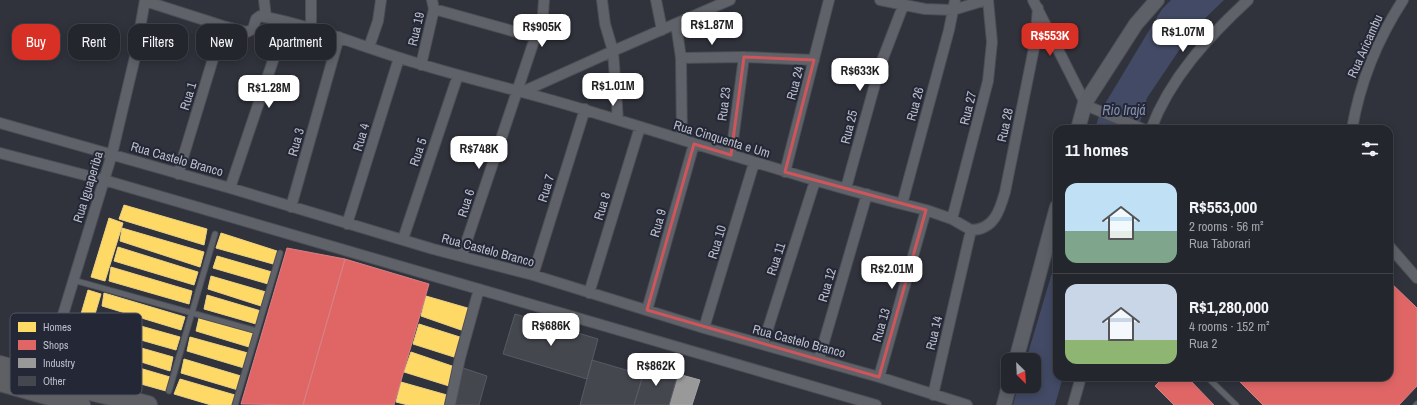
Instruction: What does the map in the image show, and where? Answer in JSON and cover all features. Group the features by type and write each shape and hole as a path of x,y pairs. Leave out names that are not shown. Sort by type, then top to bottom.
{"highway":[{"path":"0,365 10,368"},
{"path":"0,382 10,385"},
{"path":"46,395 81,405"},
{"path":"111,395 148,405"}],"street":[{"path":"145,0 217,24"},
{"name":"Rua Iguaperiba","path":"63,313 112,154 135,57 145,0"},
{"path":"247,30 254,29 261,18 264,0"},
{"path":"310,0 311,24"},
{"path":"369,47 378,21 381,0"},
{"name":"Rua 6","path":"462,256 520,92 534,37 543,14 544,0"},
{"path":"602,0 605,24 613,51 618,120"},
{"path":"656,0 662,30"},
{"path":"520,92 676,24 715,3 730,0"},
{"name":"Rua 24","path":"785,172 830,0"},
{"path":"880,0 925,9 987,0"},
{"name":"Rua 27","path":"952,219 988,81 992,42 987,0"},
{"path":"1153,125 1169,93 1188,64 1221,25 1248,0"},
{"name":"Rua Aricambu","path":"1353,125 1358,97 1371,58 1393,15 1403,0"},
{"path":"1079,125 1085,104 1151,2"},
{"name":"Rua 25","path":"846,188 898,3"},
{"path":"1036,4 1085,104 1098,111 1133,125"},
{"name":"Rua 28","path":"971,230 984,228 992,222 1000,211 1035,43 1036,4"},
{"path":"433,5 534,37"},
{"name":"Rua 19","path":"421,65 433,5"},
{"name":"Rua 26","path":"902,204 954,5"},
{"name":"Rua Cinquenta e Um","path":"261,18 293,24"},
{"path":"230,188 286,22"},
{"path":"676,24 680,58 682,139"},
{"name":"Rua Cinquenta e Um","path":"336,36 421,65 585,109 754,163 815,181 926,210 952,219 971,230"},
{"name":"Rua 3","path":"291,207 340,37"},
{"path":"680,58 744,57 814,60"},
{"name":"Rua 23","path":"731,155 744,57"},
{"name":"Rua 4","path":"347,224 399,58"},
{"name":"Rua 1","path":"178,174 213,60"},
{"name":"Rua 5","path":"403,239 458,75"},
{"name":"Rua 7","path":"533,275 585,109"},
{"name":"Rua Castelo Branco","path":"0,123 230,188 347,224 533,275 704,328 819,359 967,405"},
{"name":"Rua 8","path":"589,293 640,127"},
{"name":"Rua 9","path":"647,310 694,144"},
{"path":"0,153 104,180 876,405"},
{"name":"Rua 10","path":"704,328 754,163"},
{"name":"Rua 11","path":"763,344 815,181"},
{"name":"Rua 12","path":"819,359 867,194"},
{"name":"Rua 13","path":"879,377 926,210"},
{"path":"1018,353 1053,222"},
{"name":"Rua 14","path":"933,395 971,230"},
{"path":"1393,251 1417,278"},
{"path":"450,405 460,358 479,290"},
{"path":"1074,405 1080,381"},
{"path":"1004,405 1007,393"}],"lane":[{"path":"169,391 215,234"},
{"path":"235,405 280,253"},
{"path":"73,280 257,330"},
{"path":"1211,381 1236,405"}],"highlighted area":[{"path":"744,57 814,60 785,172 926,210 879,377 647,310 694,144 731,155"}],"water":[{"name":"Rio Irajá","path":"1171,0 1224,0 1192,31 1147,98 1139,125 1096,125 1100,112 1162,9"},
{"path":"1053,269 1053,381 1062,381 1055,405 1013,405 1016,393 1041,393 1041,353 1028,353"}],"building: Homes":[{"path":"124,205 207,229 204,245 119,219"},
{"path":"109,218 123,223 105,281 91,277"},
{"path":"122,228 204,252 200,267 120,241"},
{"path":"221,233 277,251 273,264 216,248"},
{"path":"118,247 198,272 194,285 114,261"},
{"path":"217,256 272,272 268,284 213,268"},
{"path":"111,267 192,291 189,304 109,281"},
{"path":"211,276 266,292 261,306 208,289"},
{"path":"88,290 101,294 95,313 81,313"},
{"path":"104,293 185,317 181,330 142,318 142,313 125,313 102,306"},
{"path":"207,295 261,311 256,324 204,309"},
{"path":"426,296 471,309 464,331 421,316"},
{"path":"199,318 254,333 249,347 196,331"},
{"path":"419,324 463,338 457,358 413,344"},
{"path":"142,326 180,337 176,350 142,340"},
{"path":"190,337 248,353 244,368 187,351"},
{"path":"142,348 173,357 170,371 142,362"},
{"path":"411,352 455,367 449,386 404,372"},
{"path":"184,359 241,376 238,390 181,373"},
{"path":"142,369 170,377 166,391 142,384"},
{"path":"180,379 235,395 233,405 211,405 174,394"},
{"path":"401,382 447,395 444,405 408,405 396,402"}],"building: Shops":[{"path":"287,248 345,259 303,405 241,404"},
{"path":"345,259 429,284 394,405 303,405"},
{"path":"1393,285 1417,308 1417,386 1399,405 1263,405 1239,381 1393,381"},
{"path":"1160,381 1191,381 1214,405 1174,405 1155,386"}],"building: Industry":[{"path":"678,374 700,380 692,405 669,405"}],"building: Other":[{"path":"515,314 598,339 587,379 503,354"},
{"path":"592,360 643,375 634,405 580,405"},
{"path":"646,365 678,374 669,405 634,405"},
{"path":"463,368 487,376 479,405 452,405"}]}
